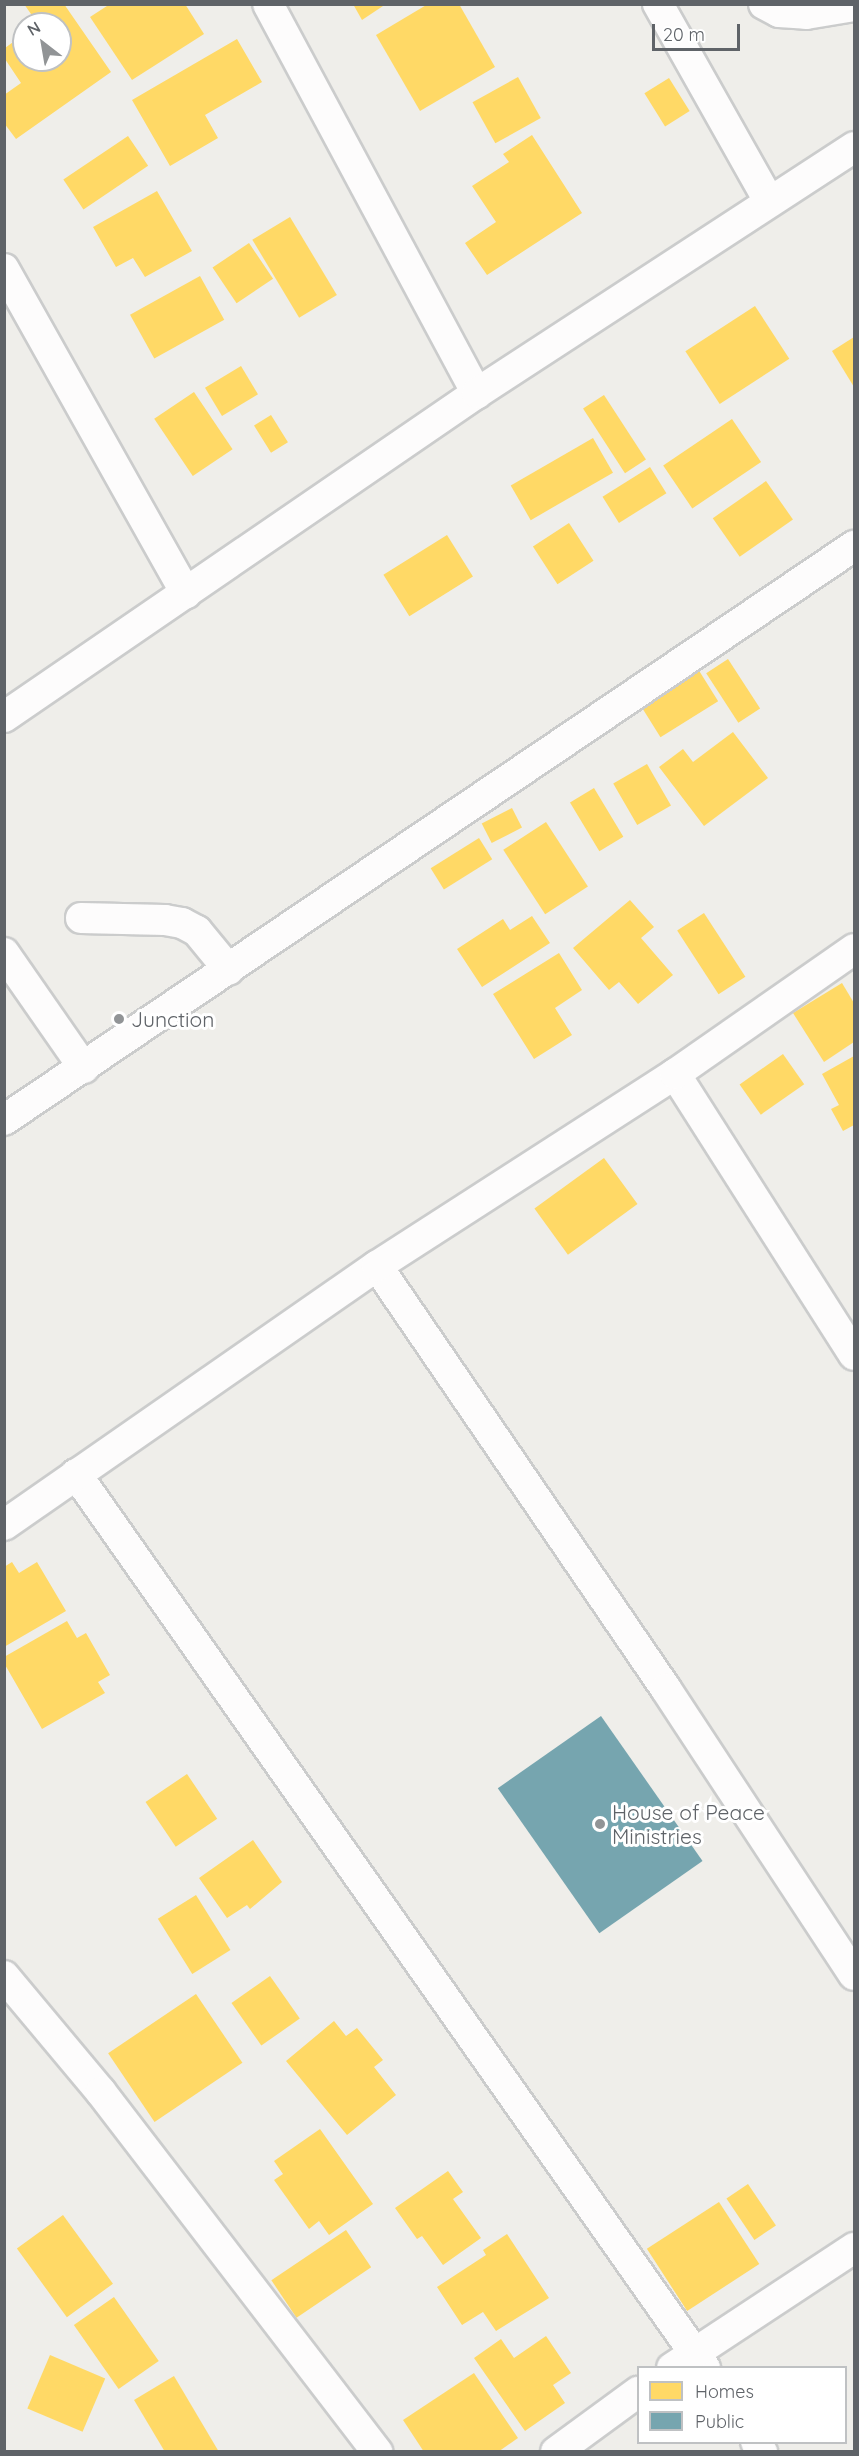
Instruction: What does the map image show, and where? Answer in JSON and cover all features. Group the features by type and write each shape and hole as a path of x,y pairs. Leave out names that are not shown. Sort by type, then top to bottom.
{"street":[{"path":"268,4 477,393"},
{"path":"658,4 769,201"},
{"path":"764,4 779,12 806,14 855,6"},
{"path":"4,717 477,393 855,147"},
{"path":"4,269 186,593"},
{"path":"4,1120 855,546"},
{"path":"81,918 165,920 183,923 197,931 229,970"},
{"path":"4,1525 377,1266 675,1074 855,949"},
{"path":"4,953 84,1068"},
{"path":"675,1074 855,1355"},
{"path":"377,1266 659,1680 855,1975"},
{"path":"76,1474 690,2362 855,2248"},
{"path":"4,1976 101,2092 377,2451"},
{"path":"556,2451 637,2393"}],"building: Homes":[{"path":"24,4 64,4 70,12 30,12"},
{"path":"110,4 185,4 204,34 132,80 90,17"},
{"path":"353,4 386,4 362,20"},
{"path":"428,4 459,4 495,67 420,111 376,35"},
{"path":"72,16 111,72 16,139 4,123 4,95 21,83 14,72 72,72"},
{"path":"237,39 262,82 205,115 218,138 170,166 132,100"},
{"path":"12,43 12,70 5,59 5,48"},
{"path":"518,77 541,118 495,143 473,102"},
{"path":"669,78 690,111 665,126 644,93"},
{"path":"532,135 582,213 487,275 465,243 496,222 472,186 509,162 503,154"},
{"path":"128,136 148,166 83,209 63,180"},
{"path":"157,191 192,251 145,277 133,258 116,267 93,227"},
{"path":"290,217 337,295 299,318 252,240"},
{"path":"249,243 273,279 237,303 213,268"},
{"path":"200,276 224,320 154,359 130,315"},
{"path":"755,306 789,359 720,404 685,351"},
{"path":"854,337 854,387 832,351"},
{"path":"241,366 258,394 222,416 205,388"},
{"path":"194,392 233,449 193,476 154,419"},
{"path":"604,395 646,460 625,473 583,409"},
{"path":"271,415 288,442 271,453 254,426"},
{"path":"732,419 761,462 692,509 663,465"},
{"path":"593,438 613,473 531,520 511,486"},
{"path":"650,467 666,493 619,523 603,497"},
{"path":"766,481 793,520 740,557 713,518"},
{"path":"569,523 594,561 557,584 533,546"},
{"path":"447,535 473,577 409,616 383,575"},
{"path":"728,659 760,708 738,723 706,673"},
{"path":"698,669 718,701 660,737 640,705"},
{"path":"733,732 768,778 704,826 659,767 683,749 693,762"},
{"path":"647,764 671,806 637,825 613,784"},
{"path":"594,788 623,837 599,851 570,802"},
{"path":"512,808 522,828 492,843 482,823"},
{"path":"546,822 588,887 545,914 503,850"},
{"path":"479,838 492,859 444,889 431,868"},
{"path":"630,900 654,927 641,938 673,975 638,1004 619,982 609,990 573,948"},
{"path":"704,913 745,977 719,994 677,930"},
{"path":"532,916 550,943 482,987 457,949 503,919 510,930"},
{"path":"559,953 582,990 555,1008 572,1035 534,1059 493,994"},
{"path":"842,983 854,1003 854,1042 824,1062 793,1013"},
{"path":"783,1054 804,1084 761,1115 740,1084"},
{"path":"854,1056 854,1125 843,1131 831,1109 839,1105 822,1074"},
{"path":"604,1158 638,1204 568,1255 534,1209"},
{"path":"12,1562 19,1573 37,1562 66,1611 4,1647 4,1567"},
{"path":"67,1621 77,1638 86,1633 110,1675 98,1682 105,1693 42,1729 4,1663 4,1657"},
{"path":"187,1774 217,1819 176,1847 146,1802"},
{"path":"253,1840 282,1882 250,1909 247,1905 227,1918 199,1878"},
{"path":"196,1895 230,1950 192,1974 158,1919"},
{"path":"270,1976 300,2019 261,2046 231,2003"},
{"path":"196,1994 242,2063 155,2122 108,2053"},
{"path":"334,2021 346,2036 357,2028 383,2060 374,2067 396,2095 347,2135 286,2061"},
{"path":"320,2129 373,2204 329,2235 319,2221 309,2229 274,2180 283,2174 274,2161"},
{"path":"448,2171 463,2192 453,2199 481,2238 443,2265 422,2236 417,2239 395,2208"},
{"path":"748,2184 776,2225 754,2240 726,2199"},
{"path":"719,2202 759,2264 687,2311 647,2249"},
{"path":"63,2215 113,2284 67,2317 17,2249"},
{"path":"346,2230 371,2267 297,2318 271,2280"},
{"path":"507,2234 549,2298 496,2331 483,2312 462,2325 437,2287 486,2255 483,2250"},
{"path":"114,2297 159,2361 119,2389 74,2325"},
{"path":"546,2336 571,2373 553,2385 565,2403 525,2431 474,2358 501,2339 514,2358"},
{"path":"50,2355 105,2378 83,2432 27,2408"},
{"path":"474,2373 518,2438 498,2452 424,2452 403,2420"},
{"path":"174,2376 219,2452 165,2452 134,2400"}],"building: Public":[{"name":"House of Peace Ministries","path":"601,1716 703,1861 599,1933 498,1788"}],"place":[{"name":"Junction","path":"119,1019"},
{"name":"House of Peace Ministries","path":"600,1824"}]}
